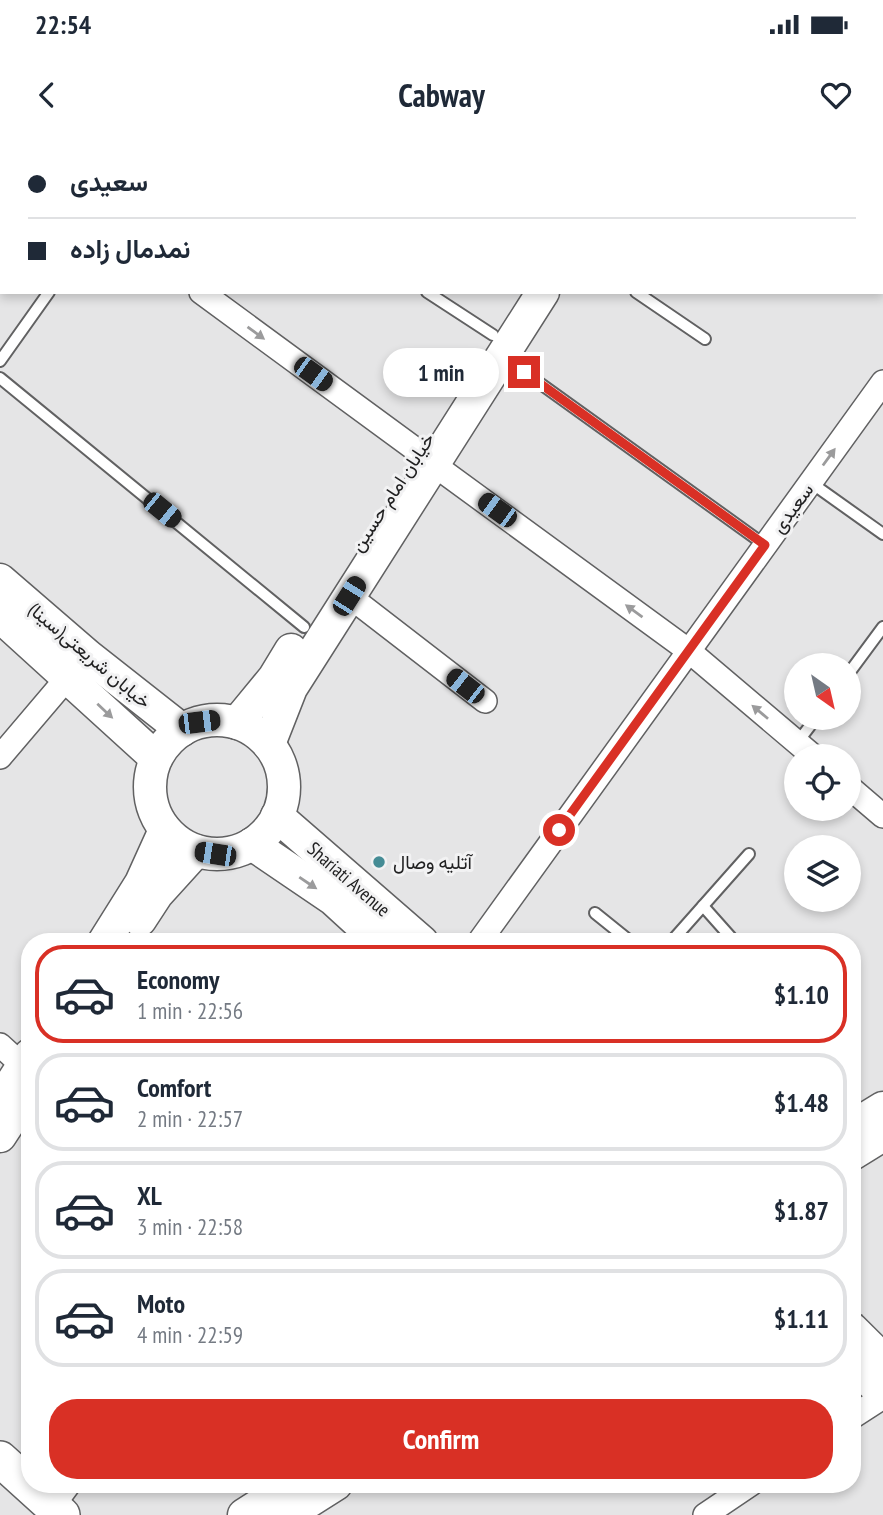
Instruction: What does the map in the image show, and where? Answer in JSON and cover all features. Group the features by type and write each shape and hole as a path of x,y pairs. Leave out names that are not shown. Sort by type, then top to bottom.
{"main road":[{"name":"خیابان امام حسین","path":"498,345 519,294"},
{"name":"خیابان امام حسین","path":"237,723 274,678 304,627 426,458 498,345 541,294"},
{"path":"269,744 290,688 349,596 426,458"},
{"name":"خیابان شریعتی(سینا)","path":"0,580 88,656 182,730"},
{"name":"خیابان شریعتی(سینا)","path":"0,616 156,758"},
{"path":"199,722 237,723 269,744 279,760 284,779 283,798 277,817 267,832 252,844 234,852 196,851 179,843 165,830 155,814 150,796 150,776 156,758 167,742 182,730 199,722"},
{"name":"Shariati Avenue","path":"277,817 412,933"},
{"path":"110,933 141,883 165,830"},
{"name":"Shariati Avenue","path":"252,844 333,899 370,933"},
{"path":"132,933 158,894 196,851"},
{"path":"0,1101 21,1064"},
{"path":"0,1136 21,1064"},
{"path":"861,1121 883,1108"},
{"path":"861,1148 883,1135"},
{"path":"861,1338 883,1360"},
{"path":"861,1374 883,1395"},
{"path":"0,1459 21,1474"},
{"path":"244,1515 278,1493"},
{"path":"287,1515 322,1493"}],"street":[{"path":"204,294 688,651 798,744"},
{"name":"سعیدی","path":"485,933 883,382"},
{"path":"349,596 485,701"},
{"path":"0,757 68,677"},
{"path":"861,797 883,816"},
{"path":"861,1411 883,1395"},
{"path":"705,1515 738,1493"}],"lane":[{"path":"0,361 48,294"},
{"path":"430,294 765,545"},
{"path":"639,294 705,339"},
{"path":"0,378 304,627"},
{"path":"810,482 883,534"},
{"path":"861,657 883,627"},
{"path":"679,933 749,854"},
{"path":"703,906 726,933"},
{"path":"595,914 619,933"}],"place":[{"name":"آتلیه وصال","path":"379,862"}],"route":[{"path":"524,372 765,545 559,830"}]}
